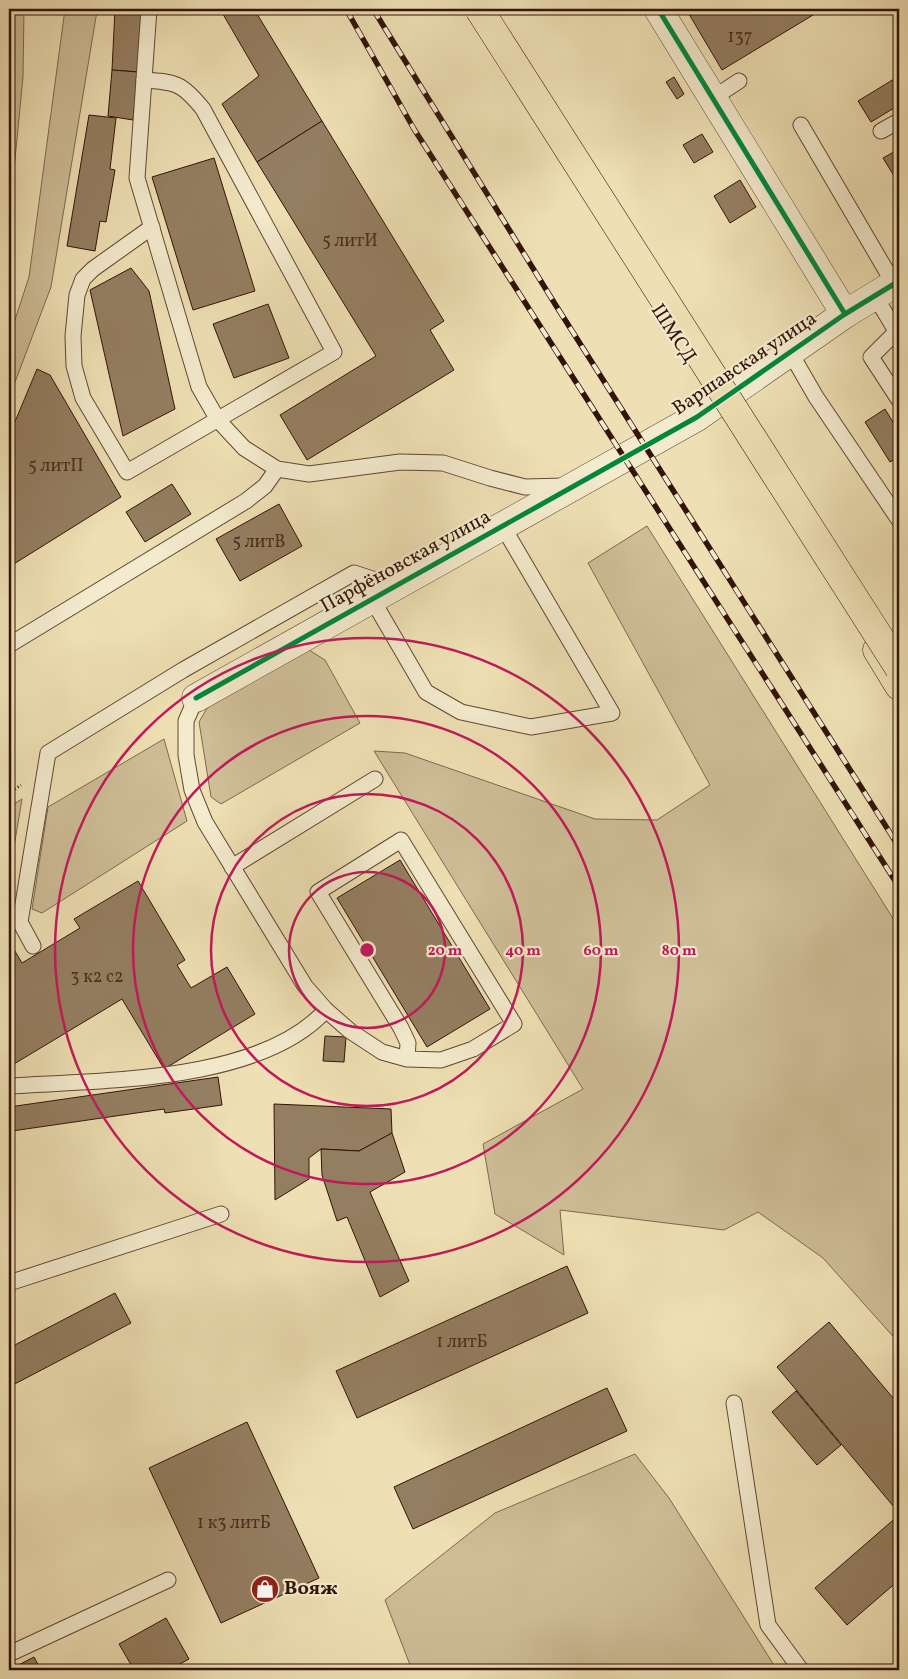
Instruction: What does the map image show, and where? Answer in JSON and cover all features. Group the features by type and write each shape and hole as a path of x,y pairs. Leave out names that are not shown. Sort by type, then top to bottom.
{"main road":[{"name":"ШМСД","path":"462,9 899,686"},
{"name":"ШМСД","path":"479,9 899,668"}],"street":[{"path":"658,9 845,314"},
{"name":"Варшавская улица","path":"632,454 697,417 845,314 889,287"},
{"name":"Парфёновская улица","path":"196,698 571,486 632,454"}],"lane":[{"path":"149,9 137,178 199,387 218,420 244,448 276,470 309,474 400,462 443,462 490,478 525,487 571,486"},
{"path":"144,80 168,82 188,91 203,109 334,352 127,472 83,398 74,366 73,336 77,295 83,279 93,269 152,227"},
{"path":"714,98 740,81"},
{"path":"881,131 899,120"},
{"path":"801,125 889,287 897,330 871,357 899,400"},
{"path":"790,352 816,397 899,520"},
{"path":"9,645 246,501 265,486 276,470"},
{"path":"33,946 20,922 48,753 183,670 354,573 383,592 426,692 461,712 531,727 612,713 502,525"},
{"path":"196,698 186,722 186,755 192,790 205,822 305,986 326,1010 350,1031 382,1052 408,1059 441,1060 473,1050 514,1024 401,840 318,892 401,1028 408,1043 408,1059"},
{"path":"232,867 375,779"},
{"path":"9,1086 165,1076 213,1067 264,1051 296,1035 316,1021 326,1010"},
{"path":"9,1283 220,1214"},
{"path":"734,1403 768,1625 801,1670"},
{"path":"9,1654 168,1580"}],"shaded area":[{"path":"9,9 24,9 23,77 9,221"},
{"path":"65,9 97,9 97,11 51,287 9,398 9,338 29,277"},
{"path":"647,526 899,928 899,1343 823,1258 758,1212 724,1230 560,1210 564,1255 495,1214 483,1144 583,1089 374,751 405,753 595,819 657,820 710,785 588,563"},
{"path":"309,650 325,660 360,723 221,804 211,797 199,722 210,703"},
{"path":"164,739 187,821 42,913 32,909 48,807"},
{"path":"22,799 9,877 9,807"},
{"path":"635,1454 669,1498 777,1670 412,1670 385,1600 495,1513"}],"building":[{"path":"115,9 142,9 138,72 112,70"},
{"path":"220,9 254,9 322,121 257,162 222,104 259,76"},
{"path":"686,9 823,9 722,70"},
{"path":"112,70 138,72 133,120 108,116"},
{"path":"899,76 899,105 871,122 858,101"},
{"path":"674,77 684,94 677,99 666,82"},
{"path":"89,115 116,118 110,169 115,170 106,222 100,221 95,251 67,246"},
{"path":"322,121 444,321 430,330 454,370 307,460 280,415 376,356 257,162"},
{"path":"702,134 713,152 694,163 683,145"},
{"path":"899,149 899,184 883,158"},
{"path":"214,158 255,291 193,310 152,177"},
{"path":"740,180 756,207 730,223 714,196"},
{"path":"131,268 149,291 175,409 123,436 90,290"},
{"path":"268,304 289,358 234,378 213,324"},
{"path":"37,369 50,375 121,497 9,567 9,436"},
{"path":"885,409 899,432 899,457 890,462 865,422"},
{"path":"172,484 191,514 145,542 126,512"},
{"path":"279,504 302,546 240,581 216,539"},
{"path":"400,860 490,1009 427,1047 337,898"},
{"path":"138,881 185,960 177,965 191,988 227,967 255,1014 164,1069 122,999 14,1064 9,1055 9,941 22,963 80,928 74,919"},
{"path":"325,1036 346,1037 344,1062 323,1061"},
{"path":"218,1077 222,1105 165,1113 164,1109 12,1131 13,1137 9,1138 9,1107"},
{"path":"274,1104 391,1109 392,1133 359,1151 321,1149 309,1158 309,1179 275,1200"},
{"path":"392,1133 405,1172 370,1192 409,1281 380,1297 347,1217 337,1221 322,1175 321,1149 359,1151"},
{"path":"567,1266 588,1313 357,1418 336,1371"},
{"path":"115,1293 131,1323 9,1387 9,1348"},
{"path":"829,1322 899,1405 899,1513 777,1367"},
{"path":"607,1388 627,1431 413,1529 394,1487"},
{"path":"796,1391 841,1445 817,1465 772,1412"},
{"path":"247,1422 319,1578 221,1623 149,1468"},
{"path":"899,1515 899,1580 847,1625 815,1588"},
{"path":"166,1618 189,1659 169,1670 134,1670 119,1644"},
{"path":"34,1657 41,1670 9,1670"}],"railway":[{"path":"346,9 414,129 899,887"},
{"path":"373,9 555,304 899,847"}],"cycle path":[{"path":"658,9 845,314"},
{"path":"196,698 697,417 845,314 899,281"}],"place":[{"name":"Вояж","path":"265,1589"}]}
